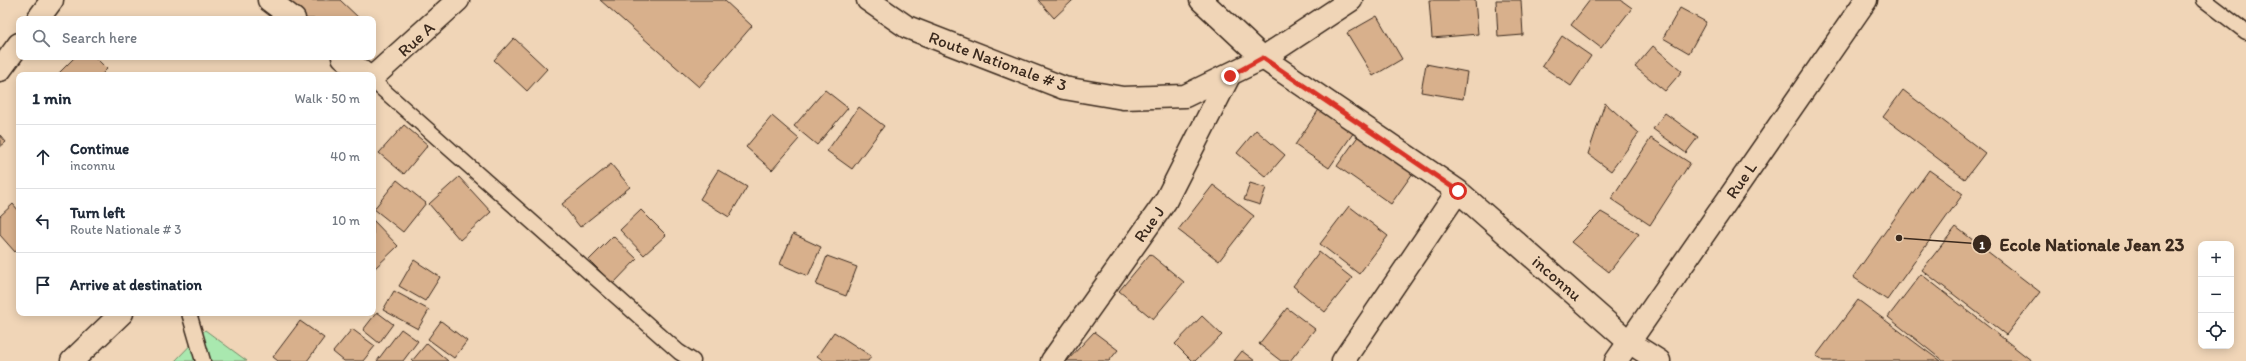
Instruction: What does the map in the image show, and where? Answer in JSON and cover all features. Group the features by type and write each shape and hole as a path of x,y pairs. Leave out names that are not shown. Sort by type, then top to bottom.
{"street":[{"path":"40,16 52,0"},
{"path":"269,0 290,16"},
{"name":"Rue A","path":"376,74 458,0"},
{"name":"Route Nationale # 3","path":"868,0 907,27 1064,88 1123,98 1185,96 1230,76 1263,58 1351,0"},
{"name":"inconnu","path":"1201,0 1263,58 1458,191 1629,342 1659,361"},
{"name":"Rue L","path":"1616,361 1866,0"},
{"path":"0,70 16,48"},
{"path":"347,60 362,72"},
{"name":"Rue J","path":"1052,361 1165,202 1230,76"},
{"path":"1343,361 1458,191"},
{"path":"72,361 119,316"}],"lane":[{"path":"2204,0 2246,32"},
{"path":"376,84 679,352 693,361"},
{"path":"190,316 203,361"}],"green space":[{"path":"205,330 247,361 175,361"}],"building":[{"path":"262,0 340,0 357,16 279,16"},
{"path":"600,0 724,0 752,26 699,87"},
{"path":"1038,0 1073,0 1054,18"},
{"path":"1429,0 1475,0 1478,34 1432,38"},
{"path":"1496,0 1521,0 1523,35 1498,37"},
{"path":"1590,0 1621,0 1632,8 1601,48 1571,25"},
{"path":"1680,8 1706,22 1689,53 1663,38"},
{"path":"1377,16 1402,59 1373,76 1347,33"},
{"path":"1562,36 1591,56 1571,86 1542,66"},
{"path":"514,38 547,69 527,91 494,60"},
{"path":"1653,46 1682,71 1665,91 1635,67"},
{"path":"72,60 98,60 107,69 104,72 60,72"},
{"path":"1426,64 1467,72 1463,99 1421,92"},
{"path":"825,90 848,108 817,145 794,126"},
{"path":"1903,90 1985,153 1965,179 1883,117"},
{"path":"1605,103 1639,133 1611,171 1588,154"},
{"path":"859,107 884,126 852,169 827,151"},
{"path":"1320,108 1354,132 1329,168 1295,145"},
{"path":"1665,113 1698,137 1686,153 1653,129"},
{"path":"772,116 799,139 772,170 746,147"},
{"path":"404,125 428,145 404,174 379,153"},
{"path":"1256,130 1285,155 1266,177 1237,153"},
{"path":"0,135 6,142 0,147"},
{"path":"1359,135 1413,173 1391,204 1337,166"},
{"path":"1651,138 1690,163 1650,225 1611,199"},
{"path":"611,164 630,187 580,227 562,204"},
{"path":"718,170 747,187 729,217 700,199"},
{"path":"1929,170 1963,194 1887,300 1853,277"},
{"path":"459,177 491,212 460,240 429,204"},
{"path":"397,180 426,203 403,232 376,211 376,206"},
{"path":"1250,183 1266,188 1260,205 1244,200"},
{"path":"1213,185 1254,216 1219,261 1178,230"},
{"path":"13,204 16,208 15,252 0,235 0,216"},
{"path":"1349,206 1388,236 1359,274 1320,244"},
{"path":"641,210 666,235 644,255 620,230"},
{"path":"1601,212 1639,234 1609,272 1571,242"},
{"path":"376,223 398,246 376,267"},
{"path":"1956,227 2040,292 2006,335 1922,270"},
{"path":"793,234 821,247 808,276 780,264"},
{"path":"613,236 637,259 613,284 589,260"},
{"path":"1319,252 1352,278 1325,312 1293,286"},
{"path":"1150,254 1184,282 1153,319 1119,291"},
{"path":"827,256 857,267 846,296 816,285"},
{"path":"414,260 440,277 425,301 399,286"},
{"path":"1921,274 2032,361 1943,361 1888,317"},
{"path":"394,291 429,310 418,329 383,310"},
{"path":"1858,300 1940,361 1823,361 1816,356"},
{"path":"1287,308 1315,329 1290,361 1281,361 1259,344"},
{"path":"377,312 393,324 379,343 363,330 374,316 376,316"},
{"path":"1202,316 1222,335 1195,361 1192,361 1175,344"},
{"path":"300,321 324,338 307,361 278,361 273,357"},
{"path":"441,321 467,341 454,358 428,339"},
{"path":"352,329 375,346 363,361 344,361 333,352"},
{"path":"401,329 418,341 403,361 377,361"},
{"path":"834,332 871,356 868,361 824,361 817,356"},
{"path":"1094,332 1118,350 1109,361 1067,361"},
{"path":"427,343 448,361 412,361"},
{"path":"1242,351 1255,361 1234,361"}],"place":[{"name":"Ecole Nationale Jean 23","path":"1899,238"}],"route":[{"path":"1230,76 1263,58 1458,191"}]}
